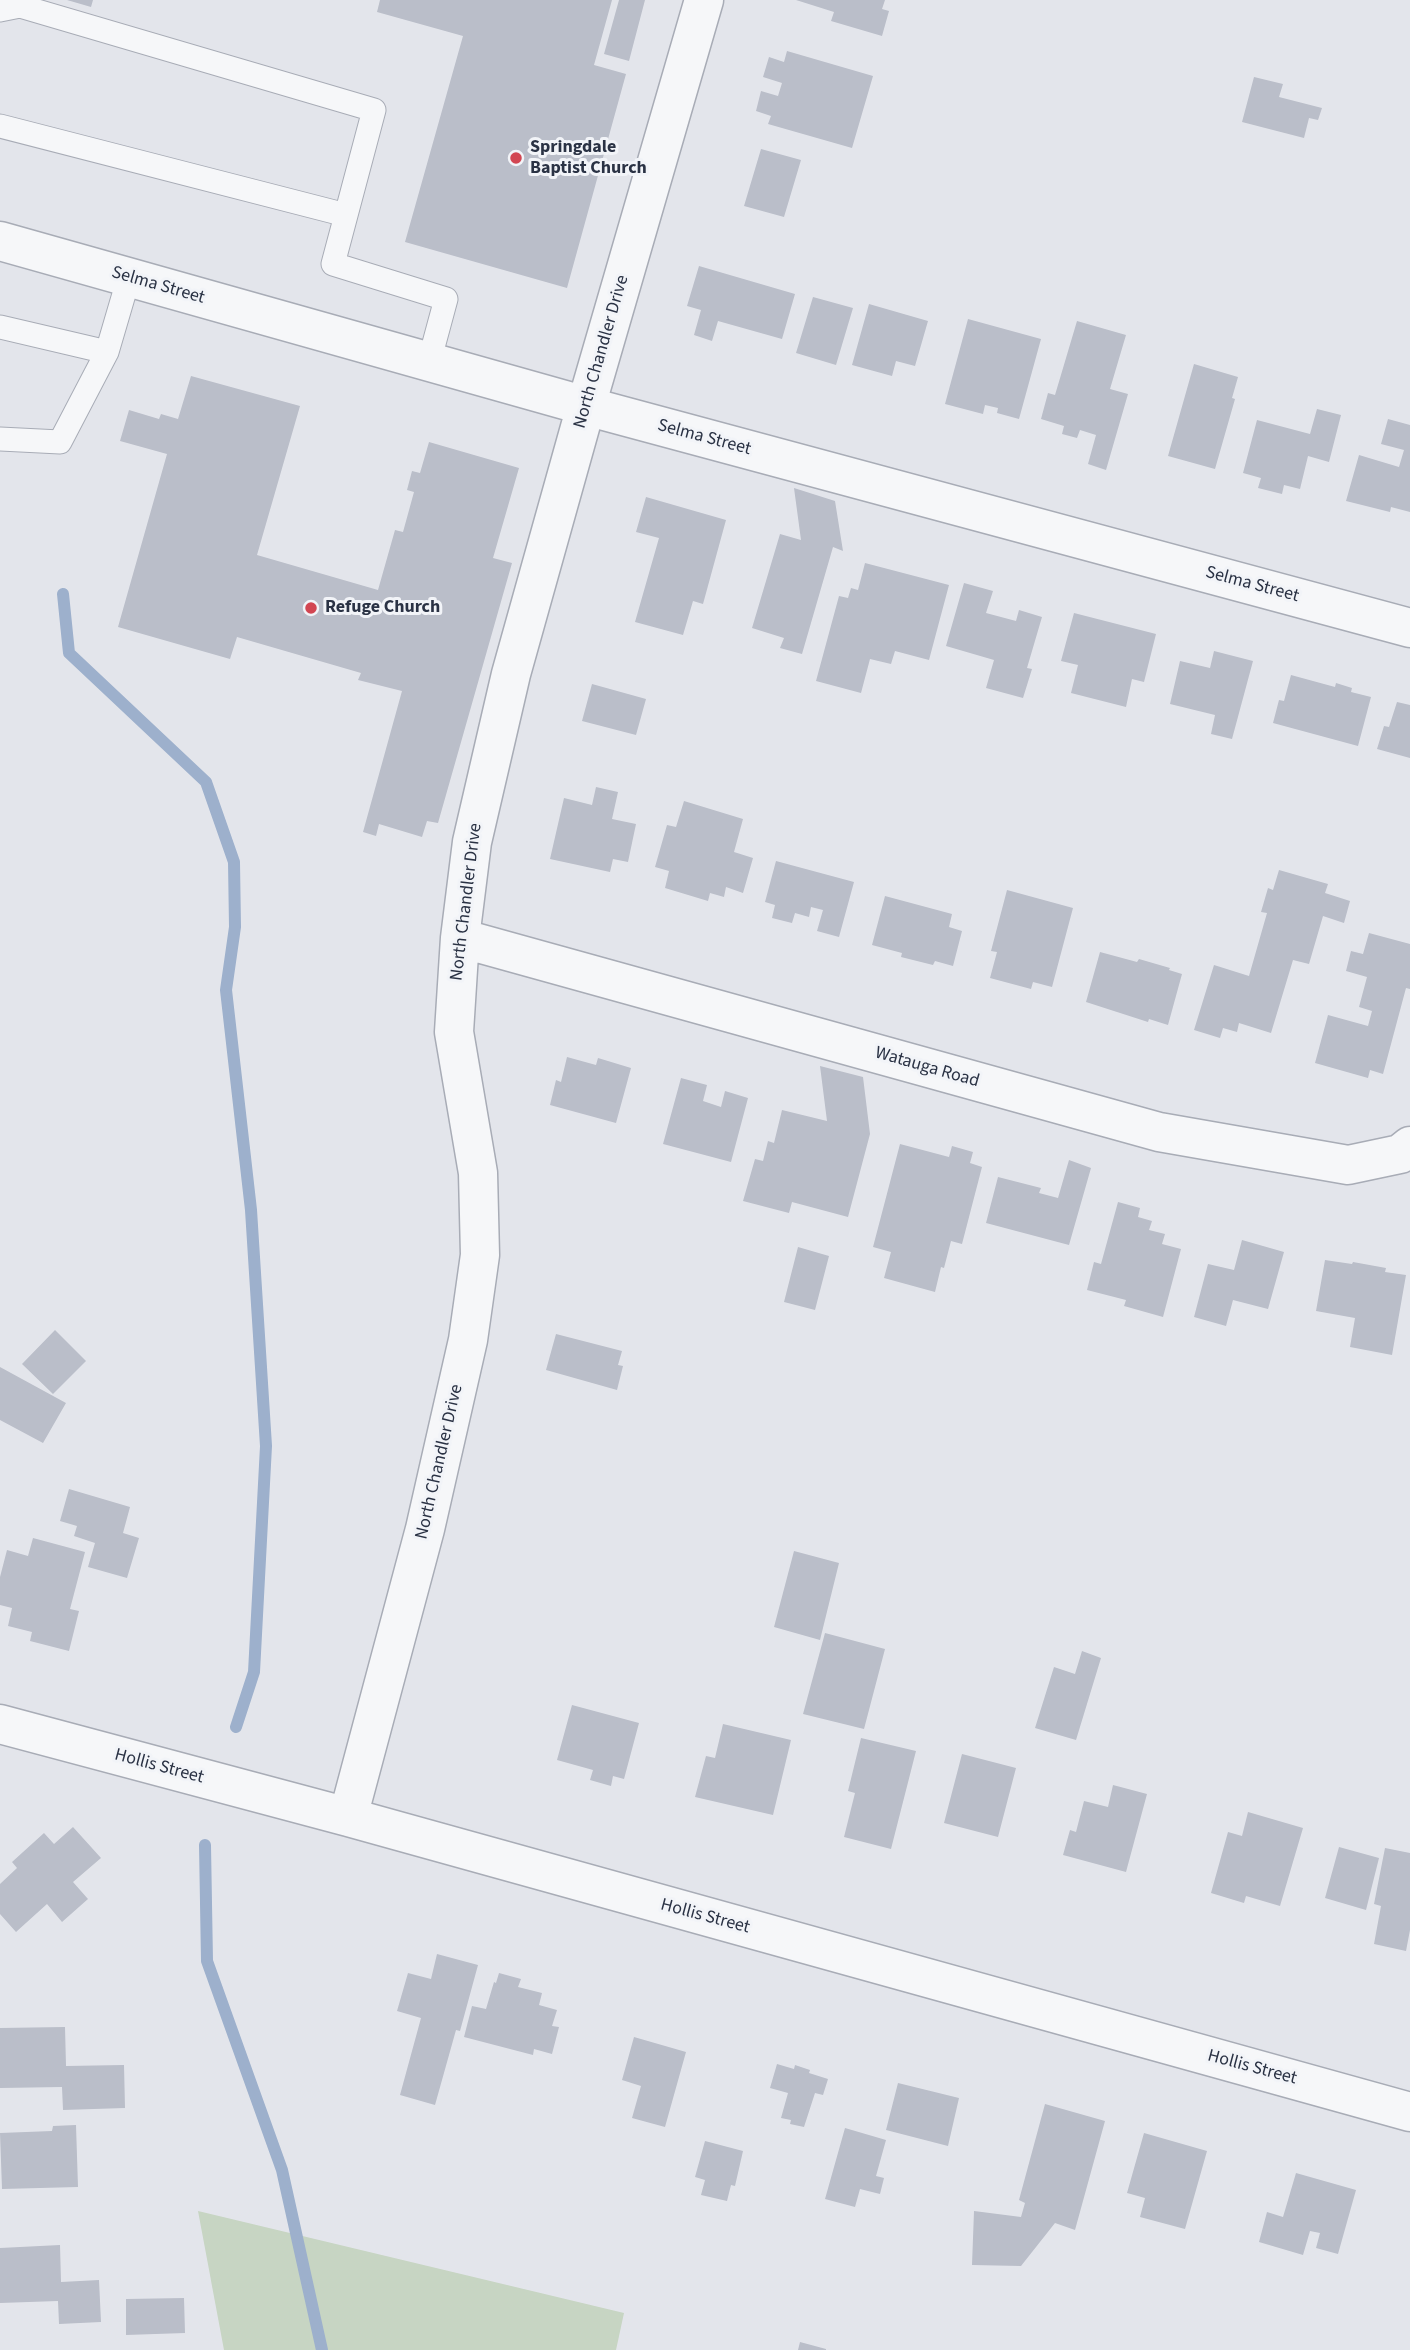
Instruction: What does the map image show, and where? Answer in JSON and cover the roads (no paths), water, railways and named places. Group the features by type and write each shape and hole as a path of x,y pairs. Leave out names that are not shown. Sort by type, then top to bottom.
{"street":[{"name":"North Chandler Drive","path":"348,1818 425,1529 468,1340 480,1255 478,1173 454,1032 460,938 472,842 508,687 704,0"},
{"name":"Selma Street","path":"0,241 586,406 1410,628"},
{"name":"Watauga Road","path":"460,938 1160,1132 1348,1165 1405,1150"},
{"name":"Hollis Street","path":"0,1724 1410,2112"}],"lane":[{"path":"0,10 20,6 374,110 333,264 446,299 429,362"},
{"path":"0,126 346,215"},
{"path":"0,439 60,442 107,352 129,277"},
{"path":"0,327 107,352"}],"waterway":[{"path":"63,594 69,653 206,782 234,862 235,927 226,990 251,1210 266,1446 254,1672 236,1727"},
{"path":"205,1845 207,1961 282,2170 322,2350"}],"place":[{"name":"Springdale Baptist Church","path":"516,158"},
{"name":"Refuge Church","path":"311,608"}]}
